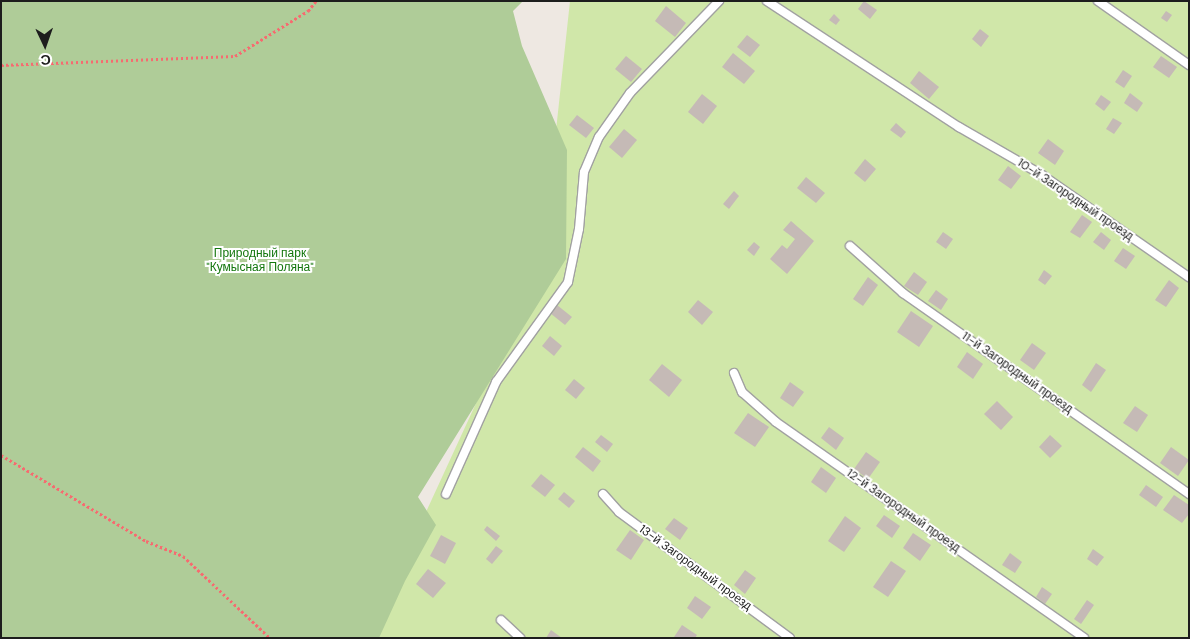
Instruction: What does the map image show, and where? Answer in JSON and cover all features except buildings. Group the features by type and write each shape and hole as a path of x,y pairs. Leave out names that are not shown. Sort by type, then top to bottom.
{"lane":[{"path":"446,494 496,382 568,282 579,229 584,172 599,137 630,93 719,1"},
{"name":"10-й Загородный проезд","path":"767,1 959,126 1042,175 1189,277"},
{"path":"1098,1 1189,65"},
{"name":"11-й Загородный проезд","path":"850,246 903,294 1189,494"},
{"name":"12-й Загородный проезд","path":"734,373 742,392 776,422 1084,638"},
{"name":"13-й Загородный проезд","path":"603,494 619,512 790,638"},
{"path":"501,620 520,638"}],"path":[{"path":"1,65 235,56 308,11 316,1"},
{"path":"1,455 146,541 183,556 270,638"}],"green space":[{"name":"Природный парк \"Кумысная Поляна\"","path":"1,1 523,1 513,11 522,46 567,150 566,259 418,497 436,525 405,581 379,638 1,638"},
{"path":"570,1 1189,1 1189,638 368,638 542,260"}]}
